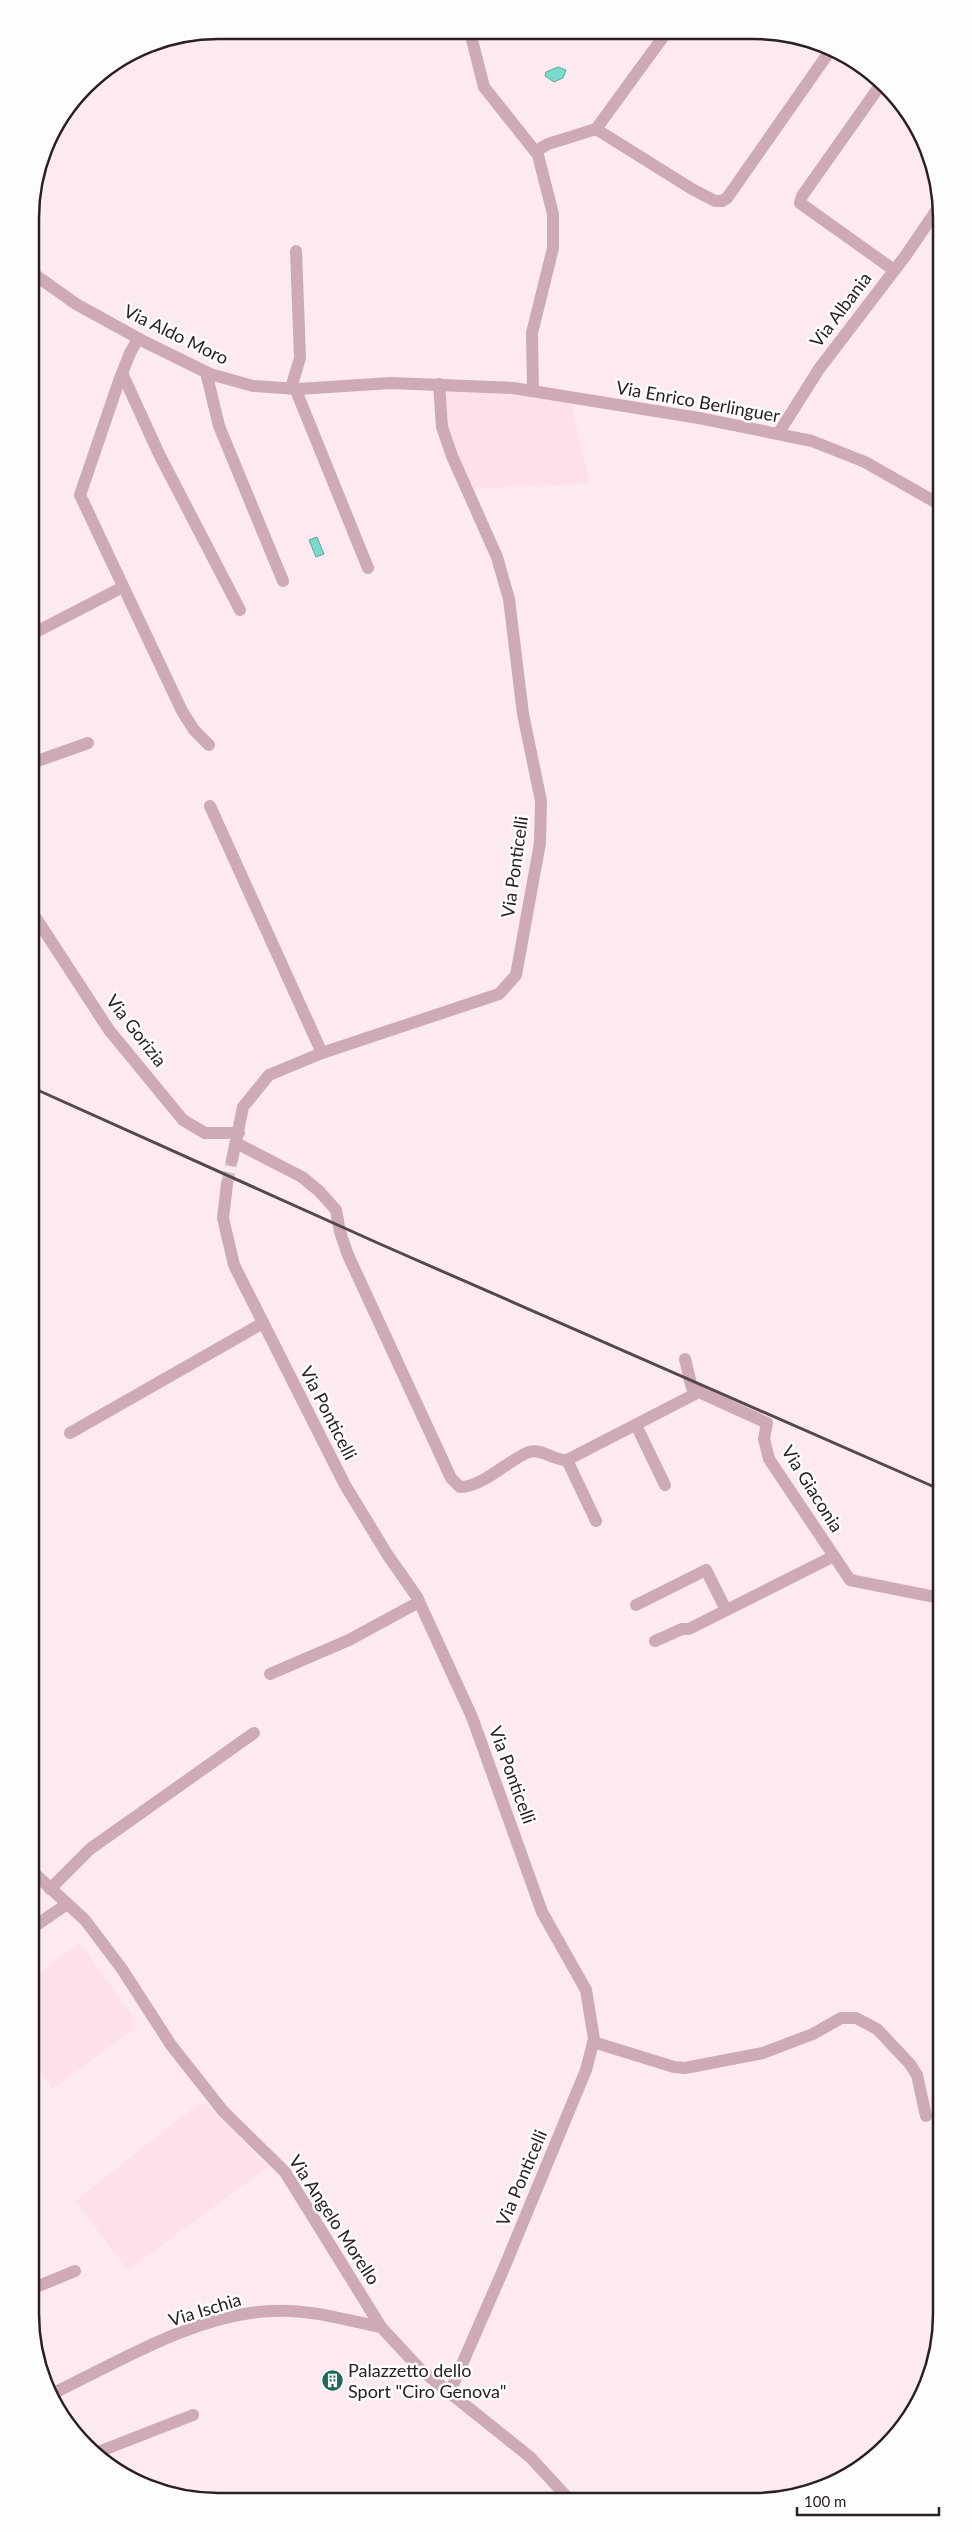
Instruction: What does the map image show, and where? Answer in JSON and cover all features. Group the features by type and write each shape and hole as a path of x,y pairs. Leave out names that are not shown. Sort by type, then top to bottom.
{"street":[{"path":"472,39 484,88 536,152 553,214 554,248 532,333 533,391"},
{"path":"536,152 548,144 596,129 662,39"},
{"path":"596,129 692,190 716,201 722,201 727,198 828,54"},
{"path":"878,88 802,196 800,203 894,270"},
{"name":"Via Albania","path":"778,434 818,369 894,270 933,215"},
{"path":"296,251 300,358 293,388 368,568"},
{"name":"Via Aldo Moro","path":"39,278 76,304 138,339 206,372 252,386 293,388 391,383 439,384"},
{"path":"138,339 122,373 80,496 182,711 194,730 210,745"},
{"path":"206,372 220,426 283,581"},
{"path":"122,373 160,454 240,610"},
{"name":"Via Enrico Berlinguer","path":"439,384 533,391 699,418 812,441 865,462 933,502"},
{"name":"Via Ponticelli","path":"232,1160 243,1107 270,1075 322,1053 499,994 516,975 540,843 541,801 524,714 509,598 497,557 452,456 445,434 439,384"},
{"path":"39,630 121,588"},
{"path":"39,760 88,743"},
{"path":"210,806 322,1053"},
{"name":"Via Gorizia","path":"39,923 109,1030 183,1120 206,1134 238,1138"},
{"path":"238,1138 302,1177 319,1190 336,1210 340,1232 348,1255 444,1464 457,1485 464,1487 470,1485 530,1452 542,1453 558,1461 567,1460 699,1392"},
{"name":"Via Ponticelli","path":"228,1184 223,1218 234,1265 345,1486 419,1602 472,1717 542,1912 586,1990 594,2042 586,2070 504,2268 449,2394"},
{"path":"70,1434 263,1323"},
{"path":"685,1359 692,1388 699,1392"},
{"name":"Via Giaconia","path":"699,1392 767,1423 764,1440 769,1459 850,1580 933,1597"},
{"path":"636,1425 665,1485"},
{"path":"567,1460 596,1521"},
{"path":"655,1641 682,1629 689,1629 834,1556"},
{"path":"636,1604 706,1570 726,1610"},
{"path":"270,1674 348,1640 419,1602"},
{"path":"50,1889 90,1849 254,1733"},
{"name":"Via Angelo Morello","path":"39,1878 90,1926 122,1969 171,2045 217,2103 285,2172 381,2327 420,2370 530,2457 563,2493"},
{"path":"39,1923 67,1904"},
{"path":"594,2042 674,2067 685,2068 763,2053 808,2036 841,2018 856,2018 877,2029 910,2064 917,2075 926,2116"},
{"path":"39,2286 75,2271"},
{"name":"Via Ischia","path":"56,2392 195,2327 237,2315 273,2311 313,2313 381,2327"},
{"path":"102,2451 194,2415"}],"shaded area":[{"path":"558,67 566,70 563,78 554,82 545,76 546,72"},
{"path":"439,384 569,397 590,483 473,489 452,456"},
{"path":"317,537 324,554 316,557 309,540"},
{"path":"80,1943 135,2020 130,2023 134,2028 52,2089 39,2070 39,1972"},
{"path":"206,2104 268,2167 128,2270 75,2201 197,2105"}],"tunnel":[{"path":"227,1184 232,1160"}],"railway":[{"path":"39,1091 380,1244 933,1486"}],"place":[{"name":"Palazzetto dello Sport \"Ciro Genova\"","path":"332,2381"}]}
